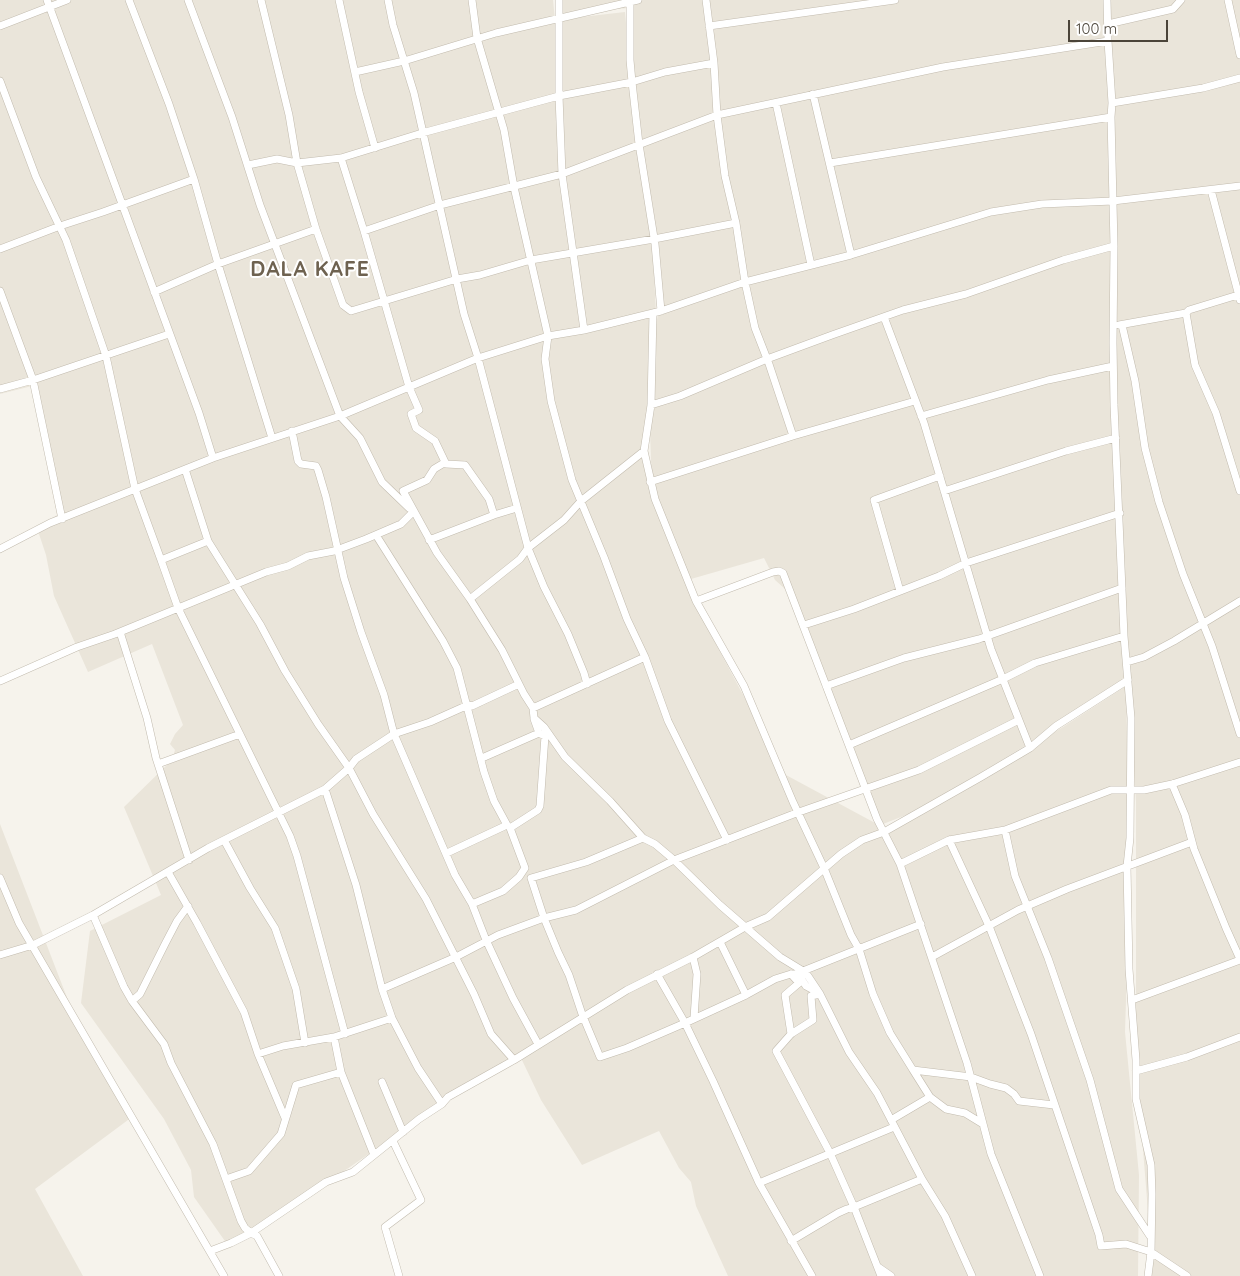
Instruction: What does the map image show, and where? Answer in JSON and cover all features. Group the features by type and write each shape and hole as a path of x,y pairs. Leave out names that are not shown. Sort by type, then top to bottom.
{"street":[{"path":"0,26 49,3 67,0"},
{"path":"129,0 169,104 194,179 218,264 272,438"},
{"path":"188,0 248,165 274,244 340,416 360,438 382,482 413,512"},
{"path":"261,0 289,116 297,163 316,229 343,305 351,311 457,279 480,275 532,260 736,223"},
{"path":"339,0 375,148"},
{"path":"388,0 393,25 414,93 464,314 478,358 528,548 544,587 568,634 587,684"},
{"path":"472,0 477,38 504,130 514,187 548,336 546,359 551,401 572,480 627,619 645,657 668,721 727,840"},
{"path":"558,0 560,18 559,96 562,174 584,330"},
{"path":"706,0 714,64 717,116 725,176 736,223 745,282 755,328 793,436"},
{"path":"709,26 895,0"},
{"path":"1107,0 1112,103 1113,366 1124,636 1131,718 1130,838 1127,866 1129,969 1136,1071 1136,1099 1150,1165 1152,1194 1151,1252 1148,1276"},
{"path":"1108,24 1173,9 1181,0"},
{"path":"1228,0 1239,43 1240,55"},
{"path":"355,72 404,61 477,38 633,1 630,60 639,144 654,239 657,312 651,405 644,451 655,499 696,602 744,686 793,802 824,868 851,935 859,948 873,994 890,1033 930,1097 946,1109 965,1113 983,1124"},
{"path":"49,3 199,413 213,458"},
{"path":"364,231 440,205 562,174 717,116 943,67 1108,41"},
{"path":"248,165 277,159 297,163 341,158 422,132 559,96 632,82 665,72 714,64"},
{"path":"1112,103 1203,88 1240,78"},
{"path":"0,81 36,177 60,226 106,356 135,489 178,608 279,813 297,856 345,1034"},
{"path":"814,94 851,255"},
{"path":"776,103 811,265"},
{"path":"830,163 1111,117"},
{"path":"341,158 409,387 419,410 411,414 416,428 434,441 444,463"},
{"path":"0,249 194,179"},
{"path":"0,549 62,518 213,458 340,416 478,358 548,336 584,330 657,312 745,282 851,255 991,212 1042,204 1113,201 1240,186"},
{"path":"1113,325 1186,313 1189,310 1239,297 1210,190"},
{"path":"154,292 218,264 316,229"},
{"path":"651,405 680,396 767,359 884,317 966,294 1063,260 1114,246"},
{"path":"0,291 32,380 62,518"},
{"path":"1186,313 1195,365 1216,414 1240,491"},
{"path":"884,317 921,416 987,635 1030,748"},
{"path":"1122,325 1135,381 1145,448 1159,502 1183,574 1212,646 1240,734"},
{"path":"0,390 169,334"},
{"path":"921,416 1048,380 1113,366"},
{"path":"650,482 793,436 915,401"},
{"path":"292,431 298,461 301,464 316,466 318,470 344,578 384,695 394,734 455,875 472,904 486,940 513,998 538,1044"},
{"path":"944,491 1066,451 1116,438"},
{"path":"470,599 520,559 528,548 564,520 581,501 644,451"},
{"path":"494,515 489,499 464,465 444,463 434,469 427,480 403,491 437,553 470,599 502,650 532,708 539,733 545,736 540,806 538,810 510,828 526,868"},
{"path":"185,469 208,542 260,624 285,671 318,724 349,768 373,814 426,899 474,994 491,1034 514,1060"},
{"path":"900,591 874,500 940,476"},
{"path":"429,540 517,508"},
{"path":"0,681 77,647 120,632 266,572 288,566 308,556 338,550 376,535 401,524 413,512"},
{"path":"804,625 854,609 966,563 1120,513"},
{"path":"376,535 444,642 458,668 477,746 494,802 507,825 526,868"},
{"path":"161,560 208,542"},
{"path":"696,602 779,571 783,573 877,819 900,864 971,1077 991,1154 1040,1276"},
{"path":"826,686 904,658 987,635 1058,612 1122,588"},
{"path":"1127,662 1144,657 1240,601"},
{"path":"120,632 147,718 158,764 190,860"},
{"path":"849,744 1003,679 1035,663 1124,636"},
{"path":"532,708 645,657"},
{"path":"210,1251 251,1233 326,1182 353,1172 419,1119 442,1104 448,1097 514,1060 583,1016 657,974 693,957 745,927 768,917 841,854 862,840 884,832 1030,748 1056,726 1128,680"},
{"path":"0,955 33,945 93,915 224,840 325,789 349,768 356,759 394,734 430,722 468,705 472,706 519,684"},
{"path":"534,718 544,727 565,757 643,838 655,844 674,860 780,957 803,971 820,994 849,1052 877,1093 922,1179 952,1229 972,1276"},
{"path":"382,989 456,958 486,940 544,918 576,910 674,860 866,787 919,770 1019,720"},
{"path":"482,758 539,733"},
{"path":"158,764 240,734"},
{"path":"900,864 949,840 1005,830 1111,790 1144,790 1172,784 1240,762"},
{"path":"1132,1000 1240,959 1192,842 1185,815 1172,784"},
{"path":"325,789 356,885 382,989 392,1018 418,1068 442,1104"},
{"path":"447,853 507,825"},
{"path":"1005,830 1015,876 1048,958 1090,1080 1119,1189 1150,1236"},
{"path":"643,838 586,862 532,878 544,918 569,975 600,1057 628,1048 746,995 775,979 791,974 798,974 806,986 820,994"},
{"path":"224,840 274,928 296,989 305,1044"},
{"path":"949,840 988,926 1031,1034 1099,1235 1101,1246 1126,1244 1151,1252 1187,1276"},
{"path":"932,957 1027,906 1192,842"},
{"path":"472,904 503,891 526,868"},
{"path":"168,872 244,1012 258,1054 285,1118"},
{"path":"0,878 19,922 224,1276"},
{"path":"132,1001 140,994 177,921 188,906"},
{"path":"93,915 124,987 164,1044 213,1144 241,1221 245,1228 257,1236 279,1276"},
{"path":"803,971 921,924"},
{"path":"720,942 746,995"},
{"path":"693,957 697,974 694,1018"},
{"path":"657,974 713,1082 759,1183 812,1276"},
{"path":"791,974 799,983 785,995 791,1034"},
{"path":"820,994 811,996 813,1020 791,1034 776,1051 830,1153 881,1276"},
{"path":"258,1054 283,1046 305,1044 334,1037 392,1018"},
{"path":"334,1037 341,1072 374,1155"},
{"path":"1136,1071 1187,1058 1240,1037"},
{"path":"913,1070 971,1077 1006,1088 1019,1101 1054,1105"},
{"path":"226,1179 249,1170 281,1134 296,1085 341,1072"},
{"path":"382,1082 403,1132"},
{"path":"759,1183 892,1124 930,1097"},
{"path":"393,1141 421,1200 385,1226 399,1276"},
{"path":"791,1242 838,1213 922,1179"},
{"path":"878,1267 891,1276"}],"shaded area":[{"path":"0,0 553,0 555,20 625,12 638,155 653,254 656,313 651,335 645,447 647,475 692,596 786,775 877,824 885,832 1063,727 1126,686 1130,875 1125,1032 1139,1175 1138,1276 728,1276 696,1206 691,1182 679,1168 659,1131 582,1165 541,1100 521,1058 438,1106 311,1194 227,1244 194,1197 191,1170 164,1119 81,1003 90,931 161,895 124,807 172,760 175,750 170,744 175,734 183,725 152,644 88,672 54,596 46,555 37,528 57,515 36,385 0,394"},
{"path":"559,0 1240,0 1240,1276 1151,1276 1152,1261 1136,1037 1136,802 1129,677 1101,700 919,810 883,824 864,793 794,597 775,580 764,558 691,579 652,487 650,432 654,334 659,310 655,220 636,109 628,8 581,12 559,17"},
{"path":"0,824 78,1026 132,1117 35,1189 83,1276 0,1276"}],"district":[{"name":"DALA KAFE","path":"310,270"}]}
